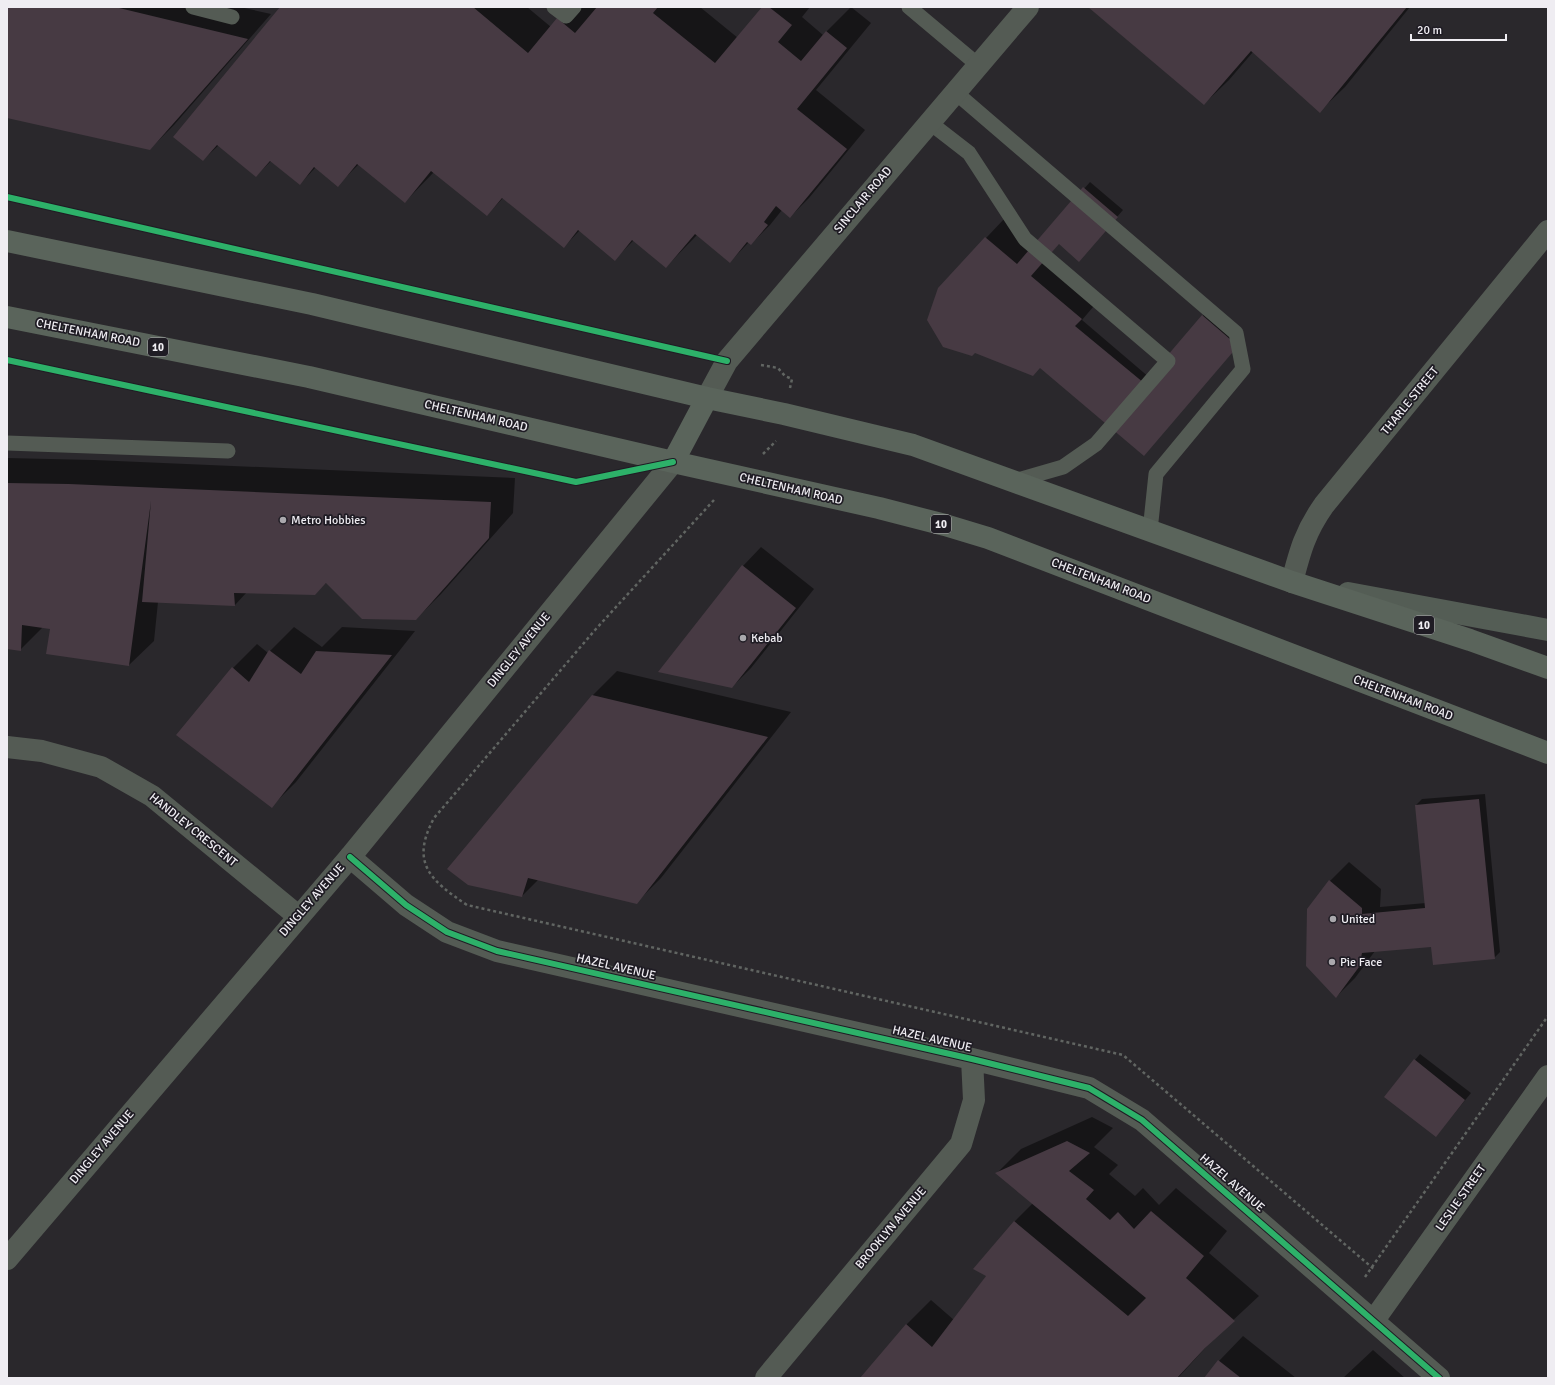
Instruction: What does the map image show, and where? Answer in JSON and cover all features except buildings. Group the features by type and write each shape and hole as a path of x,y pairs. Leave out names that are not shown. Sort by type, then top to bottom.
{"main road":[{"name":"10","path":"7,241 312,304 707,398 784,414 913,445 1296,583 1470,640 1548,668"},
{"name":"CHELTENHAM ROAD","path":"7,317 309,377 673,462 879,508 945,525 988,538 1548,753"},
{"path":"673,462 707,398"},
{"path":"1296,583 1548,630"}],"street":[{"name":"SINCLAIR ROAD","path":"707,398 727,361 1028,7"},
{"name":"THARLE STREET","path":"1296,583 1300,551 1309,528 1324,505 1548,231"},
{"name":"DINGLEY AVENUE","path":"7,1259 298,916 350,857 673,462"},
{"name":"HANDLEY CRESCENT","path":"7,747 42,751 101,767 152,796 298,916"},
{"name":"HAZEL AVENUE","path":"350,857 406,905 447,932 497,951 972,1059 1089,1088 1142,1120 1349,1298 1439,1378"},
{"name":"BROOKLYN AVENUE","path":"766,1378 961,1144 974,1100 972,1059"},
{"name":"LESLIE STREET","path":"1374,1320 1548,1076"}],"lane":[{"path":"193,7 232,17"},
{"path":"554,7 566,16 574,7"},
{"path":"909,7 978,65"},
{"path":"955,92 1236,333 1243,369 1156,474 1150,531"},
{"path":"929,122 969,153 1025,239 1168,361 1096,444 1063,466 1014,481"},
{"path":"7,443 228,452"}],"path":[{"path":"727,361 778,368 785,376 792,379 776,442 715,500 595,630 443,806 430,825 424,842 422,855 426,869 437,882 467,905 1123,1055 1372,1268 1398,1287"},
{"path":"1349,1298 1372,1268 1548,1016"}],"cycle path":[{"path":"7,197 727,361"},
{"path":"7,360 576,482 673,462"},
{"path":"350,857 406,905 447,932 497,951 972,1059 1089,1088 1142,1120 1439,1378"}],"place":[{"name":"Metro Hobbies","path":"283,520"},
{"name":"Kebab","path":"743,638"},
{"name":"United","path":"1333,919"},
{"name":"Pie Face","path":"1332,962"}]}
